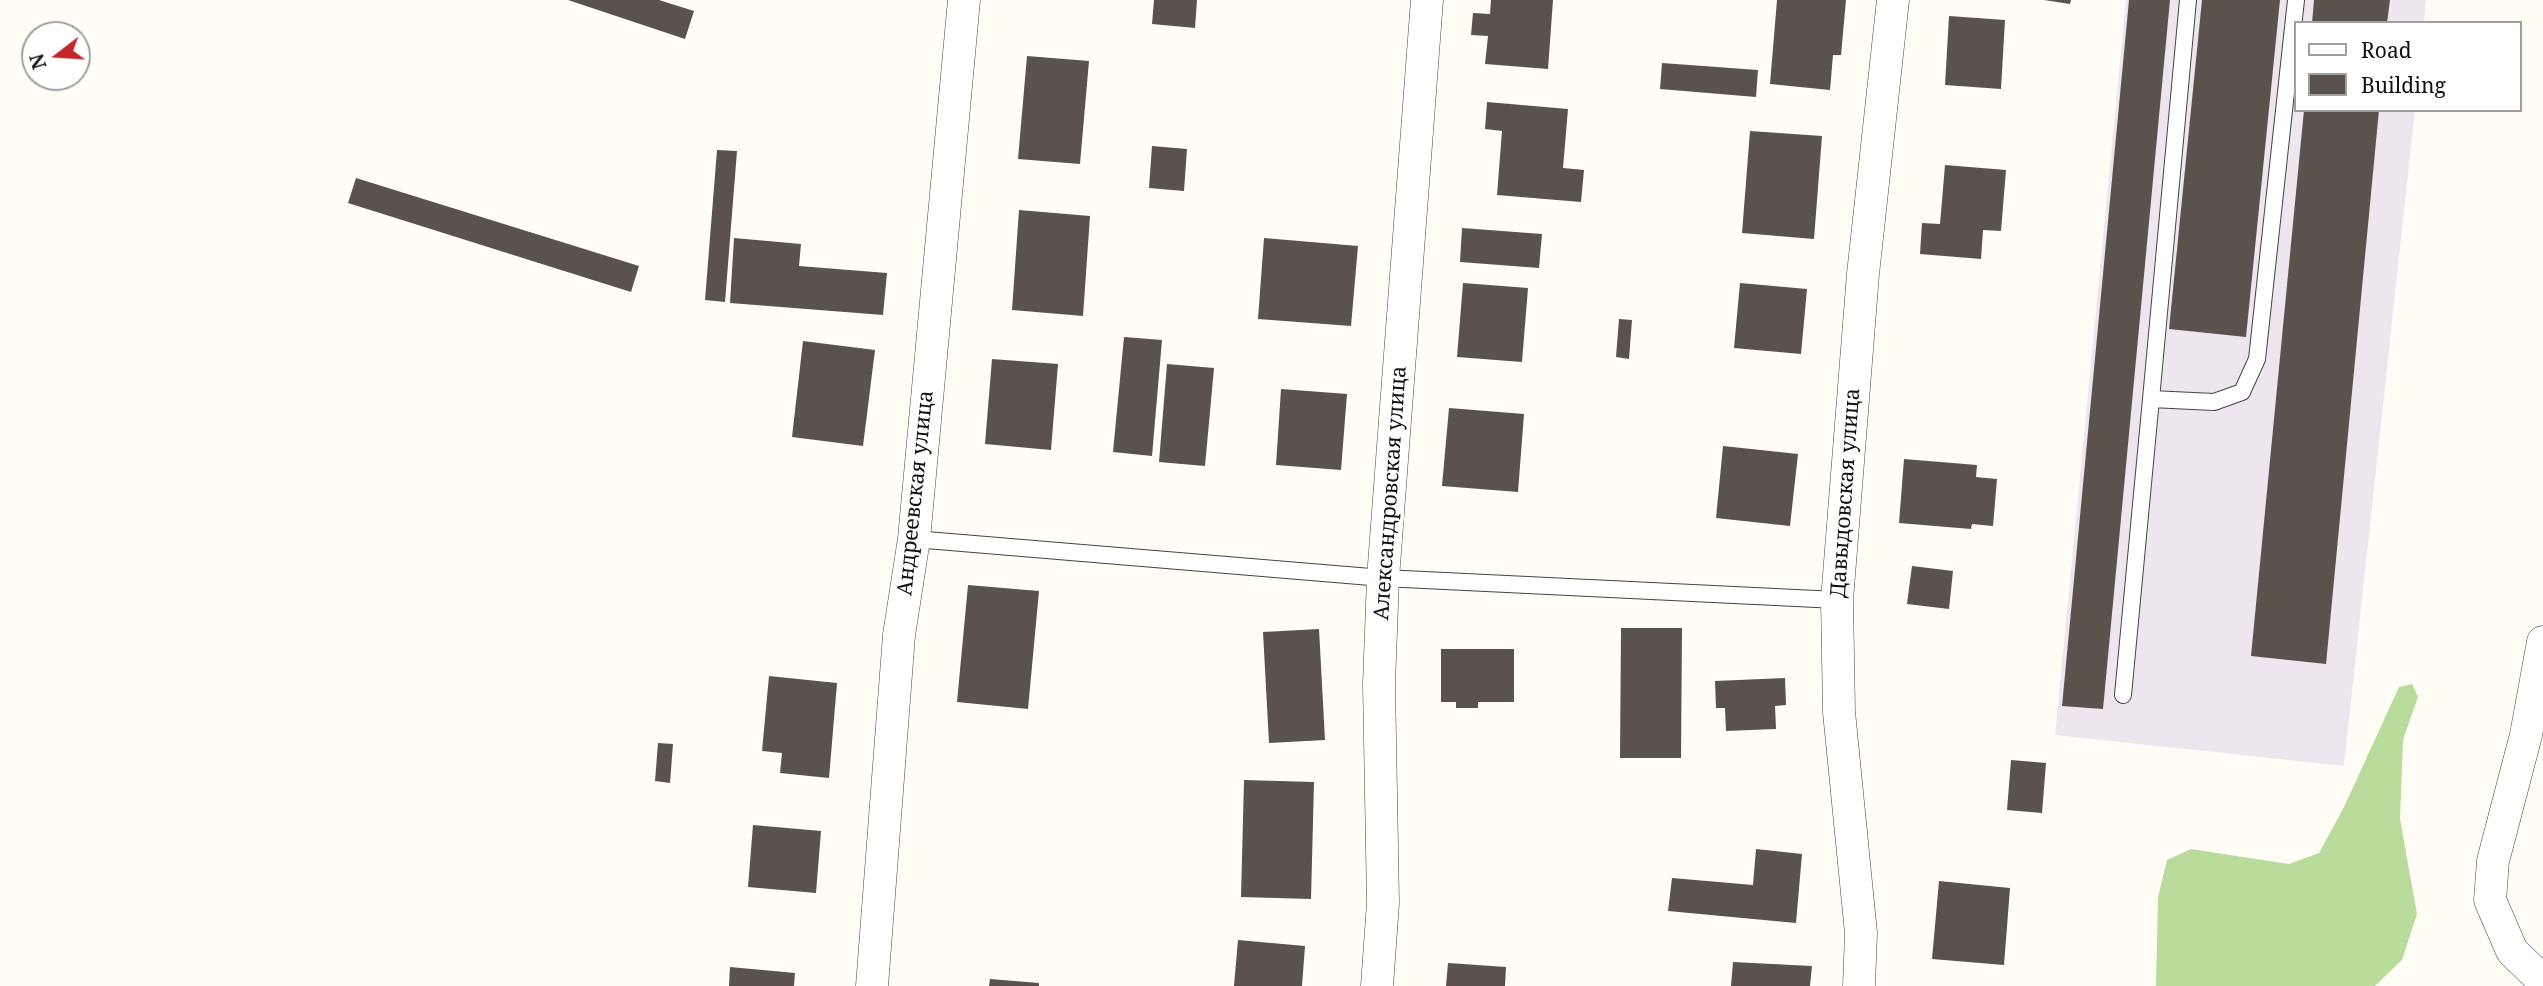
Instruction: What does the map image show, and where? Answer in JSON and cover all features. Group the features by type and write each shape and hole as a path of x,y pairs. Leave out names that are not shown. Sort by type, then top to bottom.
{"street":[{"name":"Андреевская улица","path":"872,986 898,635 914,539 964,0"},
{"name":"Александровская улица","path":"1377,986 1383,903 1379,684 1383,578 1427,0"},
{"name":"Давыдовская улица","path":"1859,986 1861,933 1839,712 1838,600 1863,274 1893,0"},
{"path":"2543,642 2526,735 2493,861 2490,900 2512,951 2543,981"}],"lane":[{"path":"2123,695 2188,0"},
{"path":"2151,399 2214,402 2242,392 2257,359 2296,0"},
{"path":"914,539 1383,578 1838,600"}],"shaded area":[{"path":"2126,0 2426,0 2424,21 2294,21 2294,112 2415,112 2344,766 2055,735"}],"green space":[{"path":"2412,684 2418,697 2403,740 2400,819 2417,914 2402,960 2375,986 2156,986 2158,897 2167,860 2191,849 2289,864 2319,853 2344,807 2399,687"}],"building":[{"path":"568,0 659,0 694,11 685,39"},
{"path":"1154,0 1197,0 1195,28 1152,24"},
{"path":"1491,0 1553,0 1548,69 1485,64 1488,36 1471,35 1473,13 1490,14"},
{"path":"1777,0 1846,0 1841,55 1833,55 1830,90 1770,84"},
{"path":"2044,0 2071,0 2070,4"},
{"path":"2129,0 2170,0 2103,709 2062,706"},
{"path":"2202,0 2280,0 2246,337 2169,329"},
{"path":"2314,0 2390,0 2387,21 2312,21"},
{"path":"1949,16 2005,20 2001,89 1945,85"},
{"path":"1027,56 1089,61 1080,164 1018,159"},
{"path":"1662,63 1758,70 1756,97 1660,89"},
{"path":"1487,102 1568,109 1563,168 1584,170 1581,202 1497,195 1502,131 1485,129"},
{"path":"2304,112 2379,112 2326,664 2251,656"},
{"path":"1750,131 1822,136 1814,239 1742,233"},
{"path":"1152,146 1187,149 1184,191 1149,188"},
{"path":"717,150 737,151 725,302 705,300"},
{"path":"1945,165 2006,170 2001,231 1983,230 1981,259 1920,254 1922,223 1940,224"},
{"path":"356,178 639,266 631,292 348,203"},
{"path":"1019,210 1090,216 1083,316 1012,310"},
{"path":"1462,228 1542,234 1539,268 1460,262"},
{"path":"734,238 801,244 799,266 887,273 883,315 730,303"},
{"path":"1264,238 1358,246 1351,326 1258,319"},
{"path":"1463,283 1528,288 1522,362 1457,357"},
{"path":"1740,283 1807,289 1801,354 1734,348"},
{"path":"1619,319 1632,320 1629,359 1616,357"},
{"path":"1124,337 1162,340 1152,456 1113,452"},
{"path":"803,341 875,350 863,446 792,437"},
{"path":"992,359 1058,364 1051,450 985,444"},
{"path":"1167,364 1214,368 1205,466 1159,462"},
{"path":"1281,389 1347,394 1341,470 1276,465"},
{"path":"1449,408 1524,414 1518,492 1442,486"},
{"path":"1723,446 1798,454 1790,526 1716,518"},
{"path":"1904,459 1977,465 1976,477 1997,479 1993,526 1972,524 1971,529 1899,523"},
{"path":"1912,566 1953,571 1949,609 1907,604"},
{"path":"968,585 1039,591 1028,709 957,702"},
{"path":"1621,628 1682,628 1681,758 1620,758"},
{"path":"1319,629 1325,740 1269,743 1263,632"},
{"path":"1441,649 1514,649 1514,702 1478,702 1478,708 1456,708 1456,702 1441,702"},
{"path":"769,676 837,683 829,778 780,773 782,753 762,751"},
{"path":"1785,678 1786,705 1775,706 1776,729 1726,731 1725,708 1716,708 1715,681"},
{"path":"658,743 673,744 670,783 655,781"},
{"path":"2011,760 2046,763 2042,813 2007,810"},
{"path":"1244,780 1314,782 1311,899 1241,897"},
{"path":"753,825 821,831 816,893 748,887"},
{"path":"1756,849 1802,854 1796,923 1668,911 1672,878 1753,885"},
{"path":"1939,881 2010,888 2004,965 1932,959"},
{"path":"1238,940 1305,946 1302,986 1234,986"},
{"path":"1733,962 1812,966 1810,986 1731,986"},
{"path":"1448,963 1506,967 1505,986 1446,986"},
{"path":"730,967 795,973 794,986 729,986"},
{"path":"990,979 1039,983 1039,986 989,986"}]}
